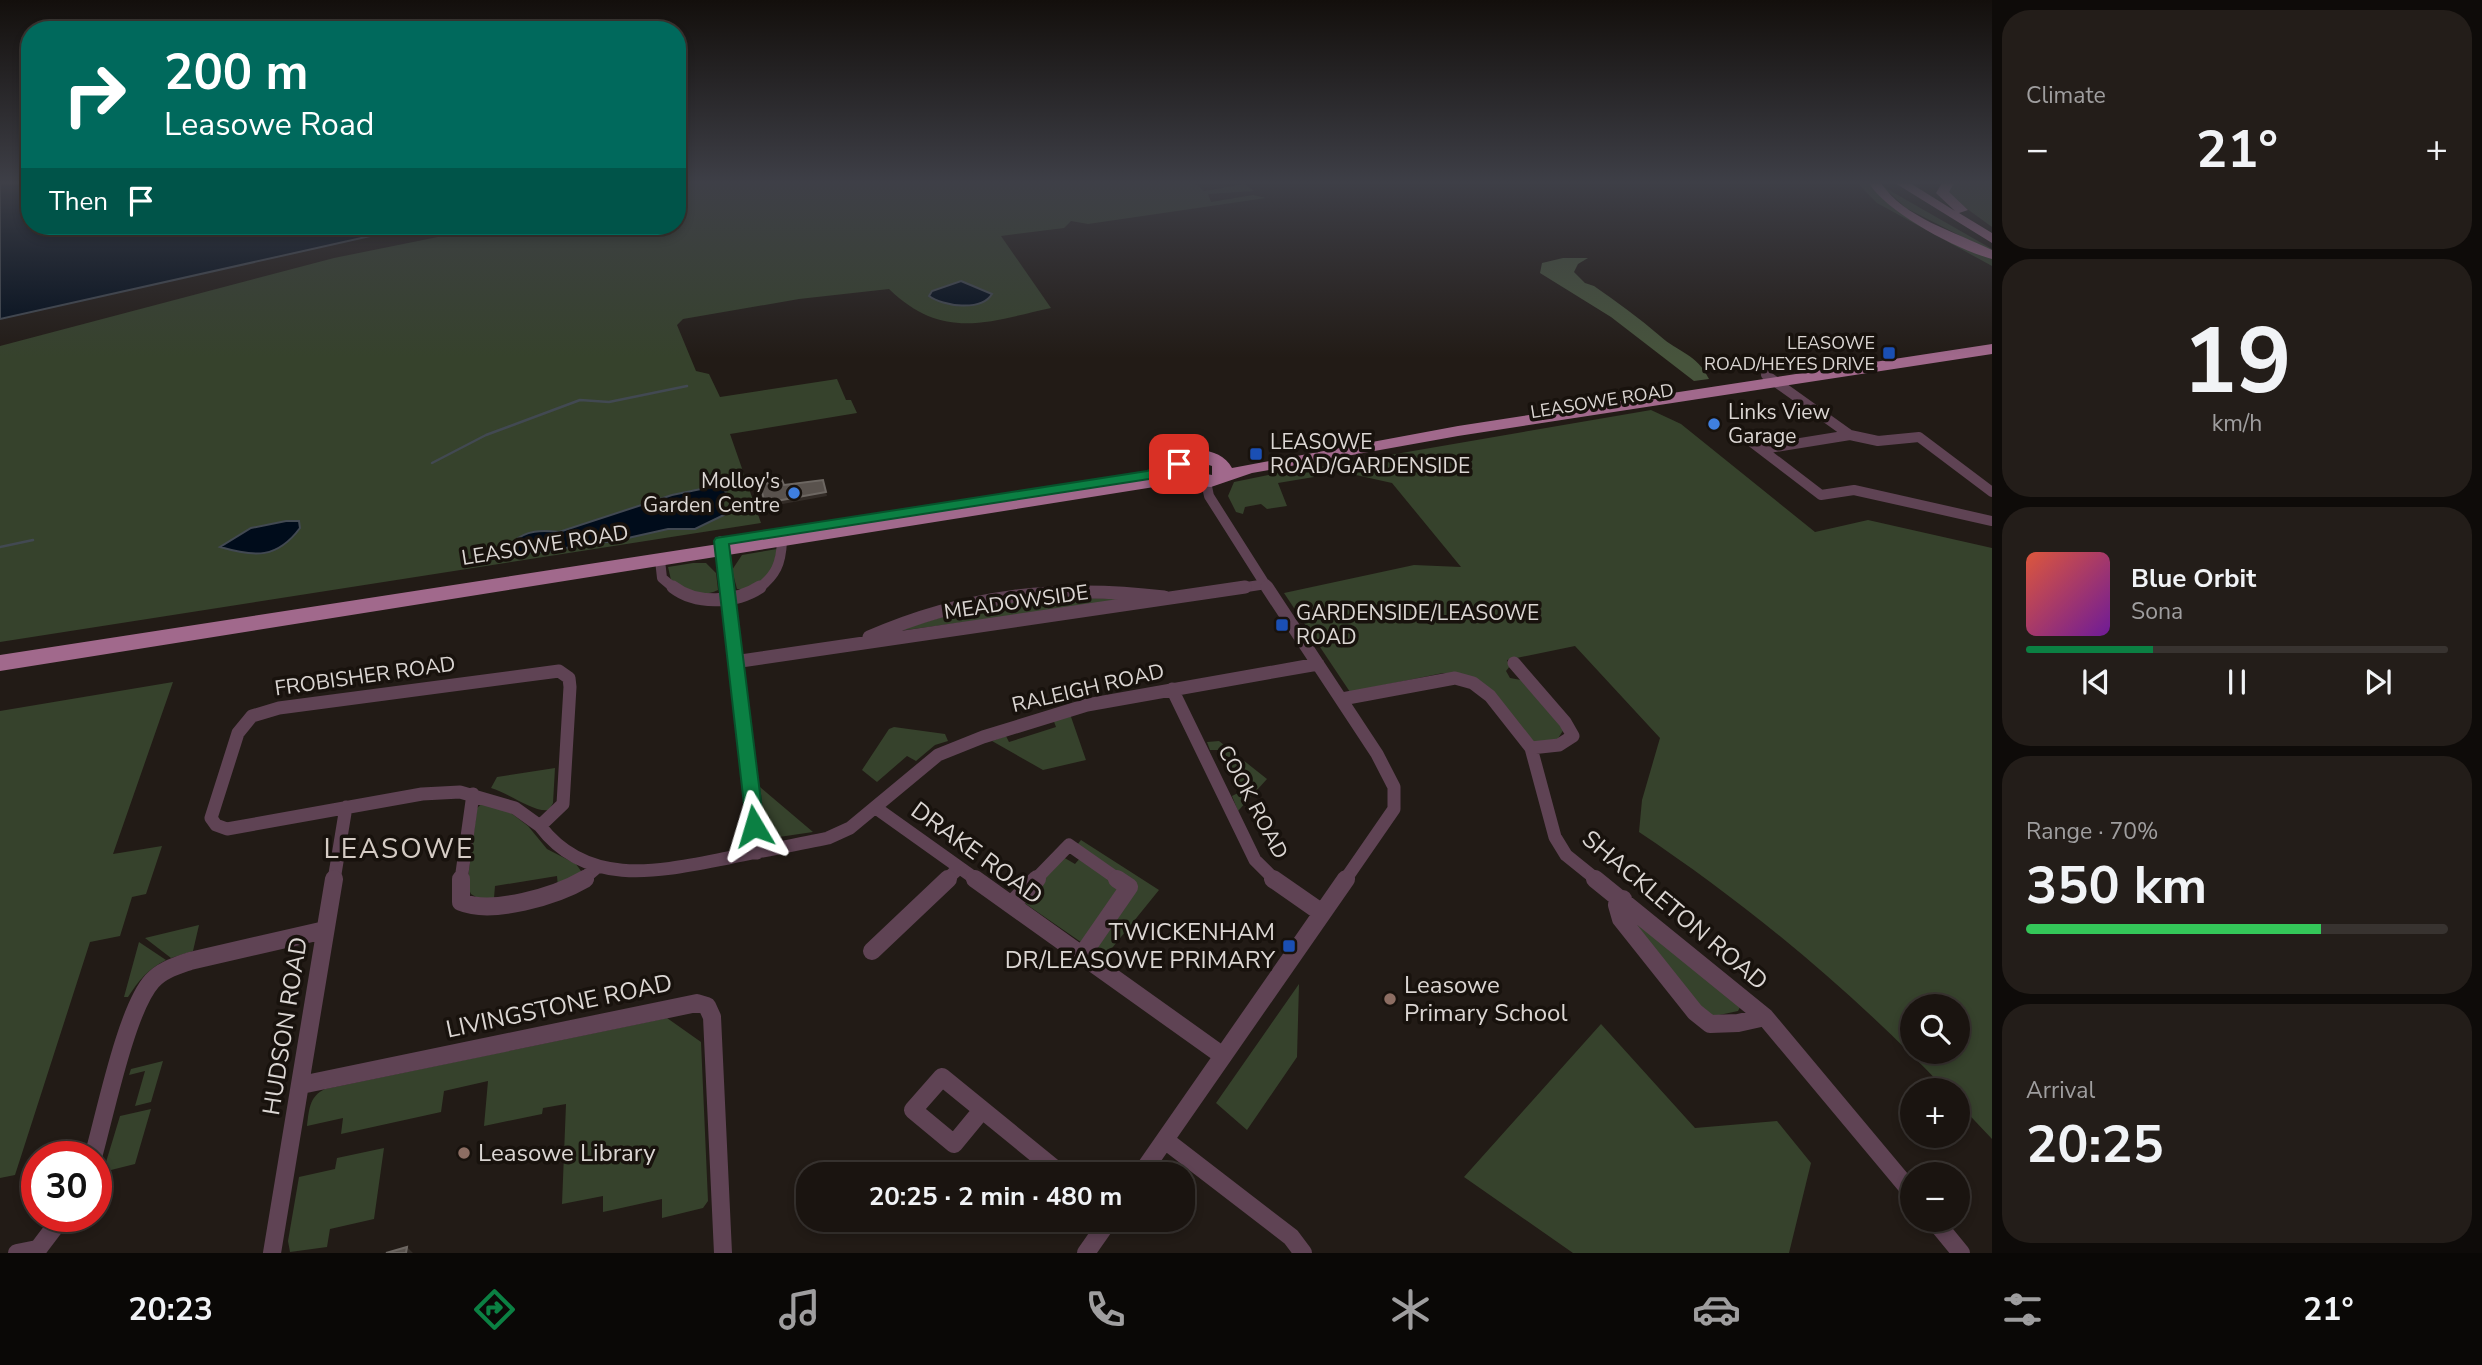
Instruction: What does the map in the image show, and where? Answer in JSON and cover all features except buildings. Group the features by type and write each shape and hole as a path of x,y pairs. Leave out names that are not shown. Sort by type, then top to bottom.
{"main road":[{"path":"1965,241 1992,255"},
{"name":"LEASOWE ROAD","path":"0,663 660,560 722,546 782,541 1199,476 1992,340"},
{"name":"LEASOWE ROAD","path":"1199,476 1192,456 1242,460 1450,424 1992,349"},
{"path":"1199,476 1223,467 1213,458"},
{"name":"LEASOWE ROAD","path":"0,652 722,546 1149,474 1199,476"}],"street":[{"path":"1771,379 1850,435"},
{"path":"1763,449 1850,435 1878,441 1919,437 1992,492"},
{"path":"1749,440 1821,495 1854,490 1992,521"},
{"path":"1149,1162 1394,809 1394,787 1342,699 1209,496 1199,476"},
{"path":"660,560 662,578 684,595 727,598 751,592 775,575 783,560 782,541"},
{"path":"722,546 757,853"},
{"name":"MEADOWSIDE","path":"734,662 858,642 1179,599 1266,584"},
{"name":"MEADOWSIDE","path":"858,642 934,609 1008,595 1060,590 1127,591 1179,599"},
{"path":"1514,663 1573,736 1559,745 1531,748"},
{"name":"RALEIGH ROAD","path":"540,826 554,843 597,867 652,873 757,853 828,838 850,828 939,755 983,737 1066,710 1318,664"},
{"name":"FROBISHER ROAD","path":"559,671 569,678 563,804 540,826 515,808 473,794 422,794 346,807 227,829 216,825 211,818 238,733 252,716 279,708 559,671"},
{"name":"SHACKLETON ROAD","path":"1342,699 1455,678 1473,683 1490,696 1531,748 1555,837 1575,864 1623,899 1765,1017 1807,1063 1900,1178"},
{"name":"COOK ROAD","path":"1172,689 1255,860 1268,875 1322,914"},
{"path":"473,794 460,884 461,902 476,908 571,889 587,879 597,867"},
{"name":"HUDSON ROAD","path":"272,1253 346,807"},
{"name":"DRAKE ROAD","path":"876,808 1223,1056"},
{"path":"1011,905 1069,845 1129,887 1082,955"},
{"path":"872,951 959,868"},
{"path":"1623,899 1617,905 1621,919 1695,1012 1710,1024 1738,1023 1765,1017"},
{"path":"97,1141 136,1004 145,989 161,973 188,962 325,930"},
{"name":"LIVINGSTONE ROAD","path":"301,1085 697,1003 707,1006 712,1017 723,1253"},
{"path":"982,1110 1046,1162"},
{"path":"1165,1140 1291,1237 1303,1253"},
{"path":"17,1253 36,1251 51,1232"},
{"path":"1086,1253 1101,1232"},
{"path":"1944,1232 1961,1253"}],"green space":[{"path":"416,241 1005,241 1051,308 986,322 947,322 928,316 889,289 799,299 683,319 677,325 696,371 709,374 720,397 837,379 846,400 851,400 857,413 730,434 761,523 0,642 0,346 334,258"},
{"path":"1947,241 1963,241 1992,257 1992,266"},
{"path":"1971,241 1979,241 1992,249 1992,252"},
{"path":"1563,258 1588,258 1578,264 1574,272 1585,283 1603,292 1667,342 1693,358 1709,379 1694,381 1611,317 1540,273 1542,263"},
{"path":"1651,410 1681,424 1815,532 1868,520 1992,548 1992,1139 1970,1116 1970,1078 1934,1078 1921,1064 1970,1064 1970,994 1900,994 1900,1043 1761,921 1639,832 1642,800 1660,738 1575,646 1507,660 1510,666 1506,671 1510,678 1521,680 1564,729 1557,740 1535,743 1467,676 1443,673 1350,692 1284,593 1414,565 1461,567 1392,483 1320,467"},
{"path":"1308,467 1314,477 1278,483 1287,506 1267,509 1261,504 1245,507 1243,514 1236,512 1228,496 1234,482"},
{"path":"777,549 772,575 745,589 737,589 732,570 742,555"},
{"path":"706,563 716,573 718,590 699,593 671,580 668,567"},
{"path":"1012,597 1137,599 891,632"},
{"path":"173,682 113,854 162,846 146,894 132,897 120,936 90,942 26,1141 21,1141 21,1156 15,1175 0,1178 0,711"},
{"path":"1070,714 1086,760 1043,770 992,741 1006,736 1009,742 1056,727 1053,719"},
{"path":"894,727 945,734 948,741 935,745 916,761 907,756 877,782 862,770 889,729"},
{"path":"1219,741 1267,779 1238,811 1232,796 1240,792 1220,750 1210,750 1207,742"},
{"path":"555,768 553,803 549,810 536,809 491,788 497,777"},
{"path":"760,787 813,832 772,838 766,831"},
{"path":"484,802 511,813 528,826 547,849 576,864 581,871 578,877 558,887 557,876 495,886 494,898 481,900 471,894 467,885 477,808"},
{"path":"1081,840 1159,890 1104,958 1023,902 1063,857 1075,864 1086,851 1077,845"},
{"path":"1634,917 1741,1005 1738,1011 1710,1017 1628,921"},
{"path":"199,925 193,951 171,958 145,938"},
{"path":"139,942 166,960 149,971 128,997 124,997"},
{"path":"1299,984 1297,1057 1247,1130 1216,1103"},
{"path":"667,1018 701,1042 708,1201 703,1208 662,1218 662,1199 603,1212 603,1196 562,1204 566,1104 543,1108 542,1114 484,1126 488,1081 444,1091 441,1112 341,1134 343,1118 307,1126 313,1100 325,1089"},
{"path":"1601,1024 1695,1128 1777,1121 1811,1163 1789,1253 1573,1253 1464,1177"},
{"path":"163,1061 151,1102 135,1106 145,1071 129,1075 131,1069"},
{"path":"151,1109 135,1164 112,1170 112,1142 120,1116"},
{"path":"384,1148 374,1219 330,1229 327,1247 290,1252 288,1241 299,1177 335,1169 337,1158"}],"water":[{"path":"0,241 346,241 0,319"},
{"path":"961,281 992,294 987,300 962,306 929,296 932,291"},
{"path":"720,485 726,492 721,503 726,514 695,529 668,529 610,542 585,542 557,551 520,553 513,548 513,542 529,533 559,532 672,495"},
{"path":"299,521 300,528 274,550 255,554 220,547 251,528"}],"waterway":[{"path":"432,463 486,435 580,400 609,402 687,386"},
{"path":"0,547 33,540"}],"place":[{"name":"LEASOWE ROAD/HEYES DRIVE","path":"1889,353"},
{"name":"Links View Garage","path":"1714,424"},
{"name":"LEASOWE ROAD/GARDENSIDE","path":"1256,454"},
{"name":"Molloy's Garden Centre","path":"794,493"},
{"name":"GARDENSIDE/LEASOWE ROAD","path":"1282,625"},
{"name":"TWICKENHAM DR/LEASOWE PRIMARY","path":"1289,946"},
{"name":"Leasowe Primary School","path":"1390,999"},
{"name":"Leasowe Library","path":"464,1153"}],"district":[{"name":"LEASOWE","path":"399,849"}],"route":[{"path":"754,826 721,541 1149,474 1179,464"}]}
